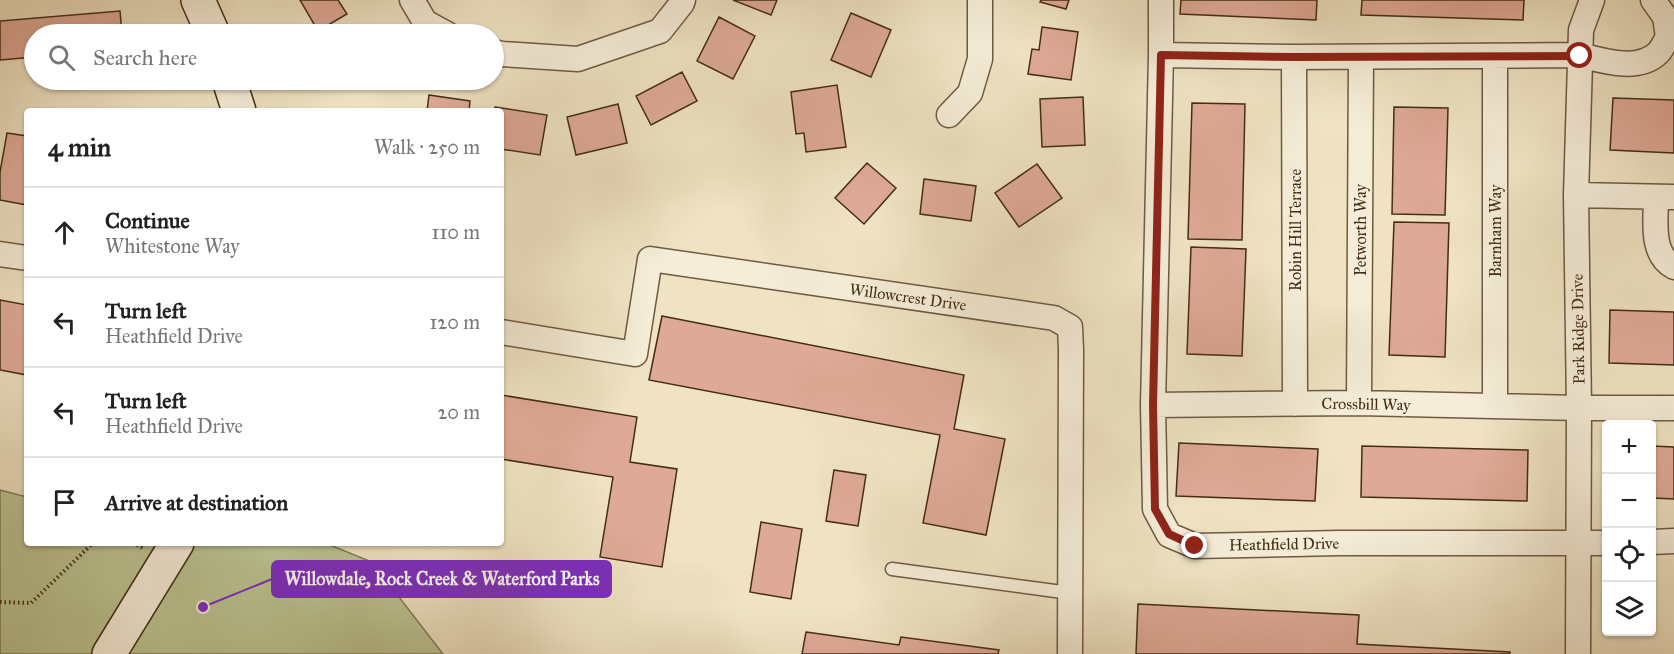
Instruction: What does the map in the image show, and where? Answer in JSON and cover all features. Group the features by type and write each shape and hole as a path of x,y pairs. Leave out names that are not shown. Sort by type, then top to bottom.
{"street":[{"path":"198,0 209,24"},
{"path":"411,0 429,24"},
{"path":"504,54 578,59 660,31 683,0"},
{"path":"949,115 970,93 980,58 981,0"},
{"name":"Heathfield Drive","path":"1161,0 1153,405 1155,509 1169,534 1195,546 1340,543 1602,543"},
{"path":"1161,55 1580,56 1616,63 1644,62 1659,52 1668,37 1665,17 1653,0"},
{"name":"Park Ridge Drive","path":"1578,654 1580,543 1576,195 1581,30 1594,2"},
{"name":"Barnham Way","path":"1495,56 1495,406"},
{"name":"Robin Hill Terrace","path":"1294,57 1295,404"},
{"name":"Petworth Way","path":"1359,404 1361,57"},
{"path":"232,90 238,108"},
{"path":"1576,195 1665,197 1656,244 1668,264 1674,267"},
{"path":"0,254 24,258"},
{"name":"Willowcrest Drive","path":"504,332 635,354 650,259 1054,318 1070,327 1070,654"},
{"name":"Crossbill Way","path":"1153,405 1359,404 1674,408"},
{"path":"1656,542 1674,541"},
{"path":"109,654 175,546"}],"lane":[{"path":"892,569 1070,593"}],"path":[{"path":"0,602 32,603 90,546"}],"green space":[{"path":"0,490 24,496 24,546 332,546 372,562 443,654 0,654"}],"building":[{"path":"300,0 338,0 347,14 330,24 314,24"},
{"path":"733,0 777,0 771,15"},
{"path":"1041,0 1069,0 1066,9 1040,2"},
{"path":"1181,0 1317,0 1316,20 1180,14"},
{"path":"1362,0 1524,0 1523,20 1361,15"},
{"path":"120,11 121,24 24,24 24,58 0,60 0,21"},
{"path":"851,13 891,30 871,77 831,60"},
{"path":"719,17 755,36 733,79 697,61"},
{"path":"1042,27 1078,32 1071,80 1028,74 1032,49 1039,50"},
{"path":"682,72 697,101 651,125 636,96"},
{"path":"837,85 846,147 806,152 804,133 796,134 791,92"},
{"path":"429,95 470,101 469,108 427,108"},
{"path":"1083,97 1085,145 1042,147 1040,99"},
{"path":"1613,98 1674,100 1674,153 1610,150"},
{"path":"1192,103 1245,104 1242,240 1188,239"},
{"path":"618,104 627,143 576,155 567,117"},
{"path":"1394,107 1448,108 1445,215 1392,214"},
{"path":"504,108 547,115 540,155 504,149"},
{"path":"7,133 24,136 24,204 0,200 0,172"},
{"path":"867,163 896,188 864,224 835,198"},
{"path":"1037,164 1062,198 1019,227 995,193"},
{"path":"924,179 976,186 971,221 920,214"},
{"path":"1394,222 1449,223 1445,357 1389,355"},
{"path":"1191,247 1246,249 1242,356 1187,354"},
{"path":"0,300 24,304 24,374 0,370"},
{"path":"1610,310 1674,312 1674,365 1609,363"},
{"path":"662,316 964,375 954,429 1005,439 986,535 923,523 940,435 649,380"},
{"path":"504,395 637,417 630,462 677,469 662,567 600,557 613,477 504,459"},
{"path":"1179,443 1318,449 1315,501 1176,496"},
{"path":"1362,446 1528,450 1527,501 1361,497"},
{"path":"1656,446 1674,447 1674,499 1656,498"},
{"path":"834,470 866,475 858,526 826,521"},
{"path":"761,522 802,529 791,599 750,592"},
{"path":"1138,604 1359,615 1357,644 1510,652 1510,654 1136,654"},
{"path":"806,632 899,645 901,637 999,650 998,654 802,654"}],"place":[{"name":"Willowdale, Rock Creek & Waterford Parks","path":"203,607"}],"route":[{"path":"1195,546 1169,534 1155,509 1153,405 1161,55 1580,56"}]}
